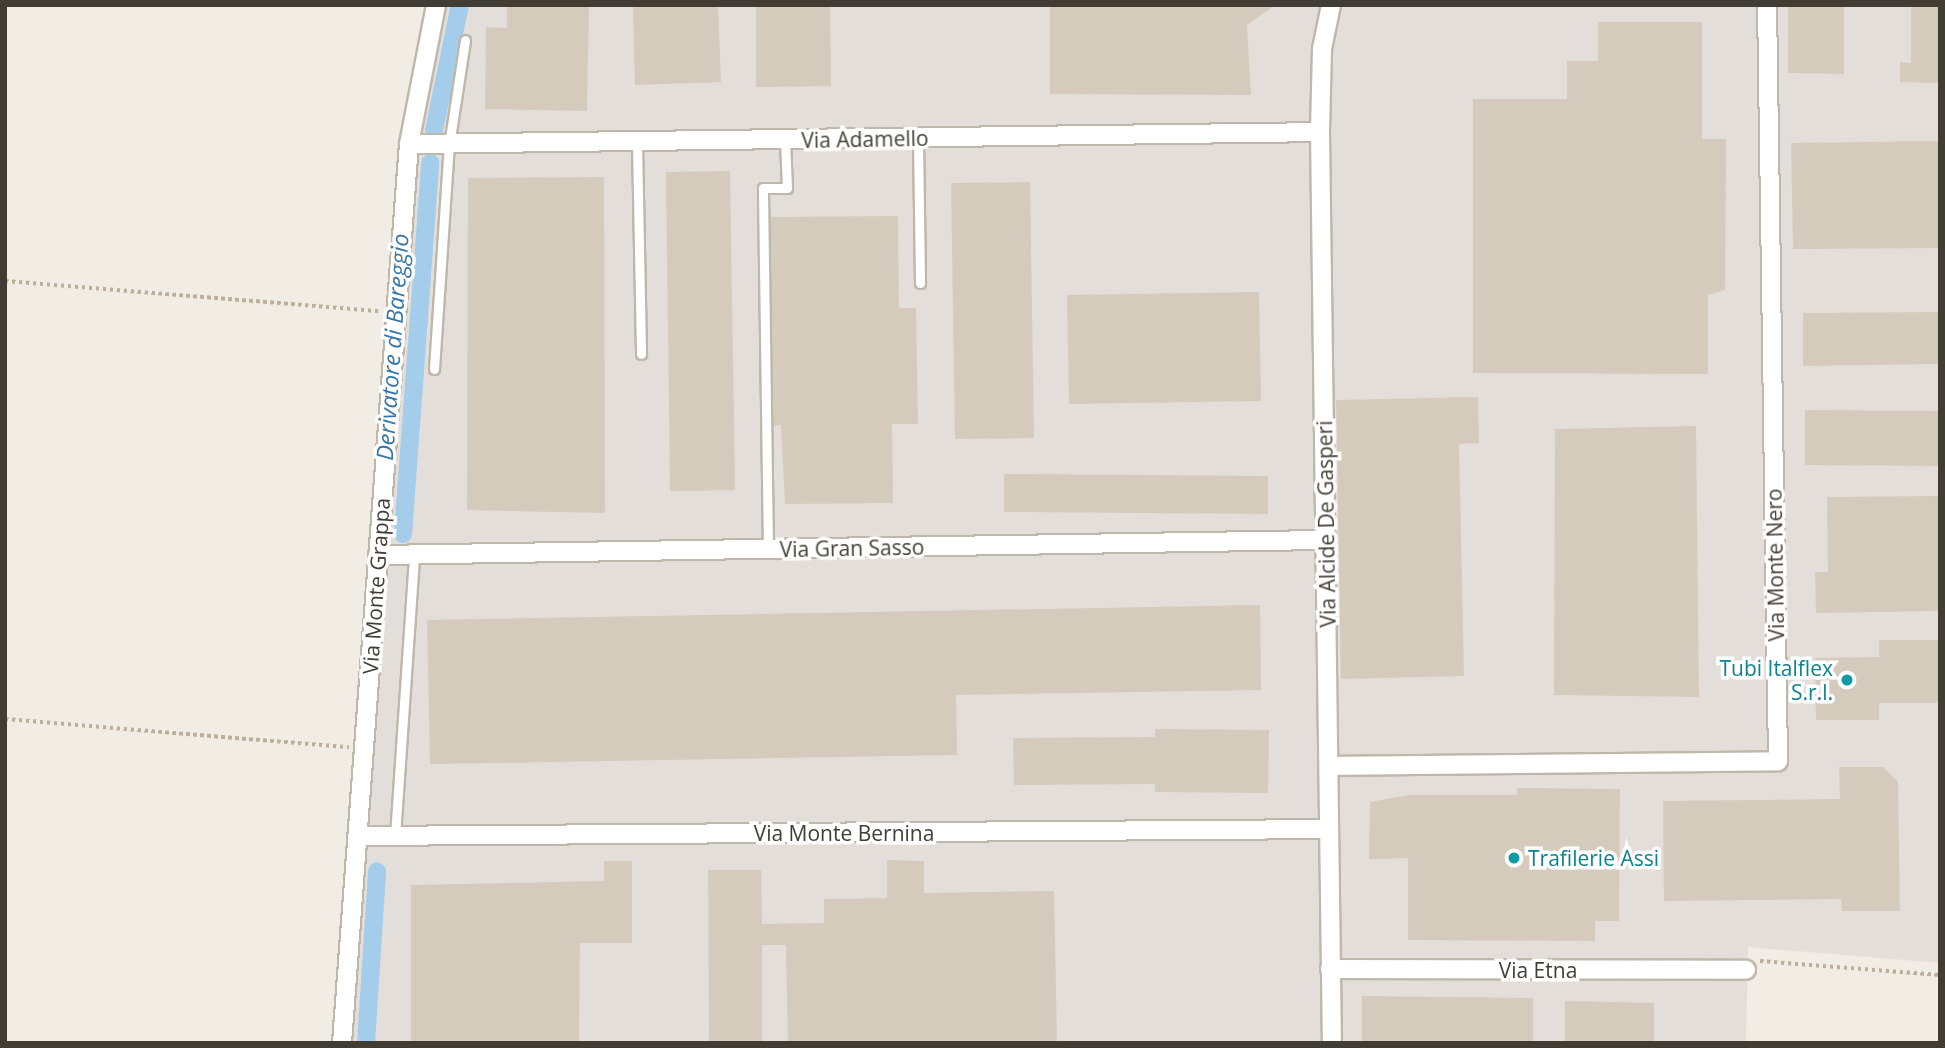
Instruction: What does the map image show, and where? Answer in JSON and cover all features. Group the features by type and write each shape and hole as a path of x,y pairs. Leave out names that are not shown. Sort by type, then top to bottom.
{"street":[{"name":"Via Monte Grappa","path":"342,1043 409,144 436,5"},
{"name":"Via Alcide De Gasperi","path":"1331,5 1322,49 1320,132 1331,766 1329,829 1332,1043"},
{"name":"Via Monte Nero","path":"1331,766 1778,761 1767,5"},
{"name":"Via Adamello","path":"409,144 1320,132"},
{"name":"Via Gran Sasso","path":"378,555 1326,540"},
{"name":"Via Monte Bernina","path":"358,836 1329,829"},
{"name":"Via Etna","path":"1330,969 1746,970"}],"lane":[{"path":"434,369 438,145 465,40"},
{"path":"919,138 920,283"},
{"path":"768,550 763,188 787,188 785,140"},
{"path":"637,143 641,354"},
{"path":"395,836 414,556"}],"path":[{"path":"5,281 396,312"},
{"path":"5,719 268,745 365,748"},
{"path":"1746,970 1752,960 1940,975"}],"shaded area":[{"path":"443,5 1940,5 1940,963 1748,947 1746,1043 348,1043 419,121"}],"building":[{"path":"507,5 589,5 587,111 485,109 486,27 507,28"},
{"path":"633,5 718,5 721,82 635,85"},
{"path":"756,5 830,5 831,86 756,87"},
{"path":"1050,5 1275,5 1247,25 1251,95 1050,94"},
{"path":"1788,5 1844,5 1844,74 1788,73"},
{"path":"1911,5 1940,5 1940,83 1900,82 1900,62 1911,63"},
{"path":"1598,22 1702,22 1702,139 1726,139 1725,290 1708,295 1708,374 1473,373 1473,99 1567,99 1567,61 1598,61"},
{"path":"1940,141 1940,248 1793,249 1791,143"},
{"path":"730,171 735,490 670,491 666,172"},
{"path":"604,177 605,513 467,510 468,178"},
{"path":"1030,182 1034,438 955,439 951,183"},
{"path":"898,216 899,308 916,308 918,424 892,424 893,503 785,504 781,425 773,426 770,217"},
{"path":"1259,292 1261,401 1069,404 1067,295"},
{"path":"1940,312 1940,364 1803,366 1803,313"},
{"path":"1478,397 1479,443 1459,444 1464,676 1341,679 1336,400"},
{"path":"1805,410 1940,411 1940,466 1805,465"},
{"path":"1696,426 1699,697 1554,695 1555,429"},
{"path":"1004,474 1268,476 1268,514 1004,512"},
{"path":"1940,496 1940,611 1816,613 1815,572 1828,572 1827,497"},
{"path":"1260,605 1261,690 956,695 957,755 430,764 427,620"},
{"path":"1879,640 1940,640 1940,703 1879,703 1879,720 1816,720 1815,658 1879,657"},
{"path":"1155,729 1269,730 1268,793 1155,792 1155,784 1014,785 1013,738 1155,737"},
{"name":"Trafilerie Assi","path":"1839,767 1883,767 1898,782 1900,911 1842,911 1841,899 1664,901 1663,801 1840,799"},
{"name":"Trafilerie Assi","path":"1517,788 1620,789 1619,921 1595,921 1595,941 1408,940 1408,858 1369,859 1370,802 1409,795 1517,795"},
{"path":"887,860 924,861 924,893 1054,891 1057,1043 788,1043 786,945 762,945 762,1043 709,1043 708,870 761,870 762,924 824,923 824,899 887,898"},
{"path":"604,861 632,861 632,943 580,943 579,1043 411,1042 411,885 604,881"},
{"path":"1362,996 1533,998 1533,1043 1362,1043"},
{"path":"1565,1001 1654,1003 1654,1043 1565,1043"}],"waterway":[{"name":"Derivatore di Bareggio","path":"434,130 460,5"},
{"name":"Derivatore di Bareggio","path":"403,534 430,163"},
{"name":"Derivatore di Bareggio","path":"366,1043 377,871"}],"place":[{"name":"Tubi Italflex S.r.l.","path":"1847,680"},
{"name":"Trafilerie Assi","path":"1514,858"}]}
